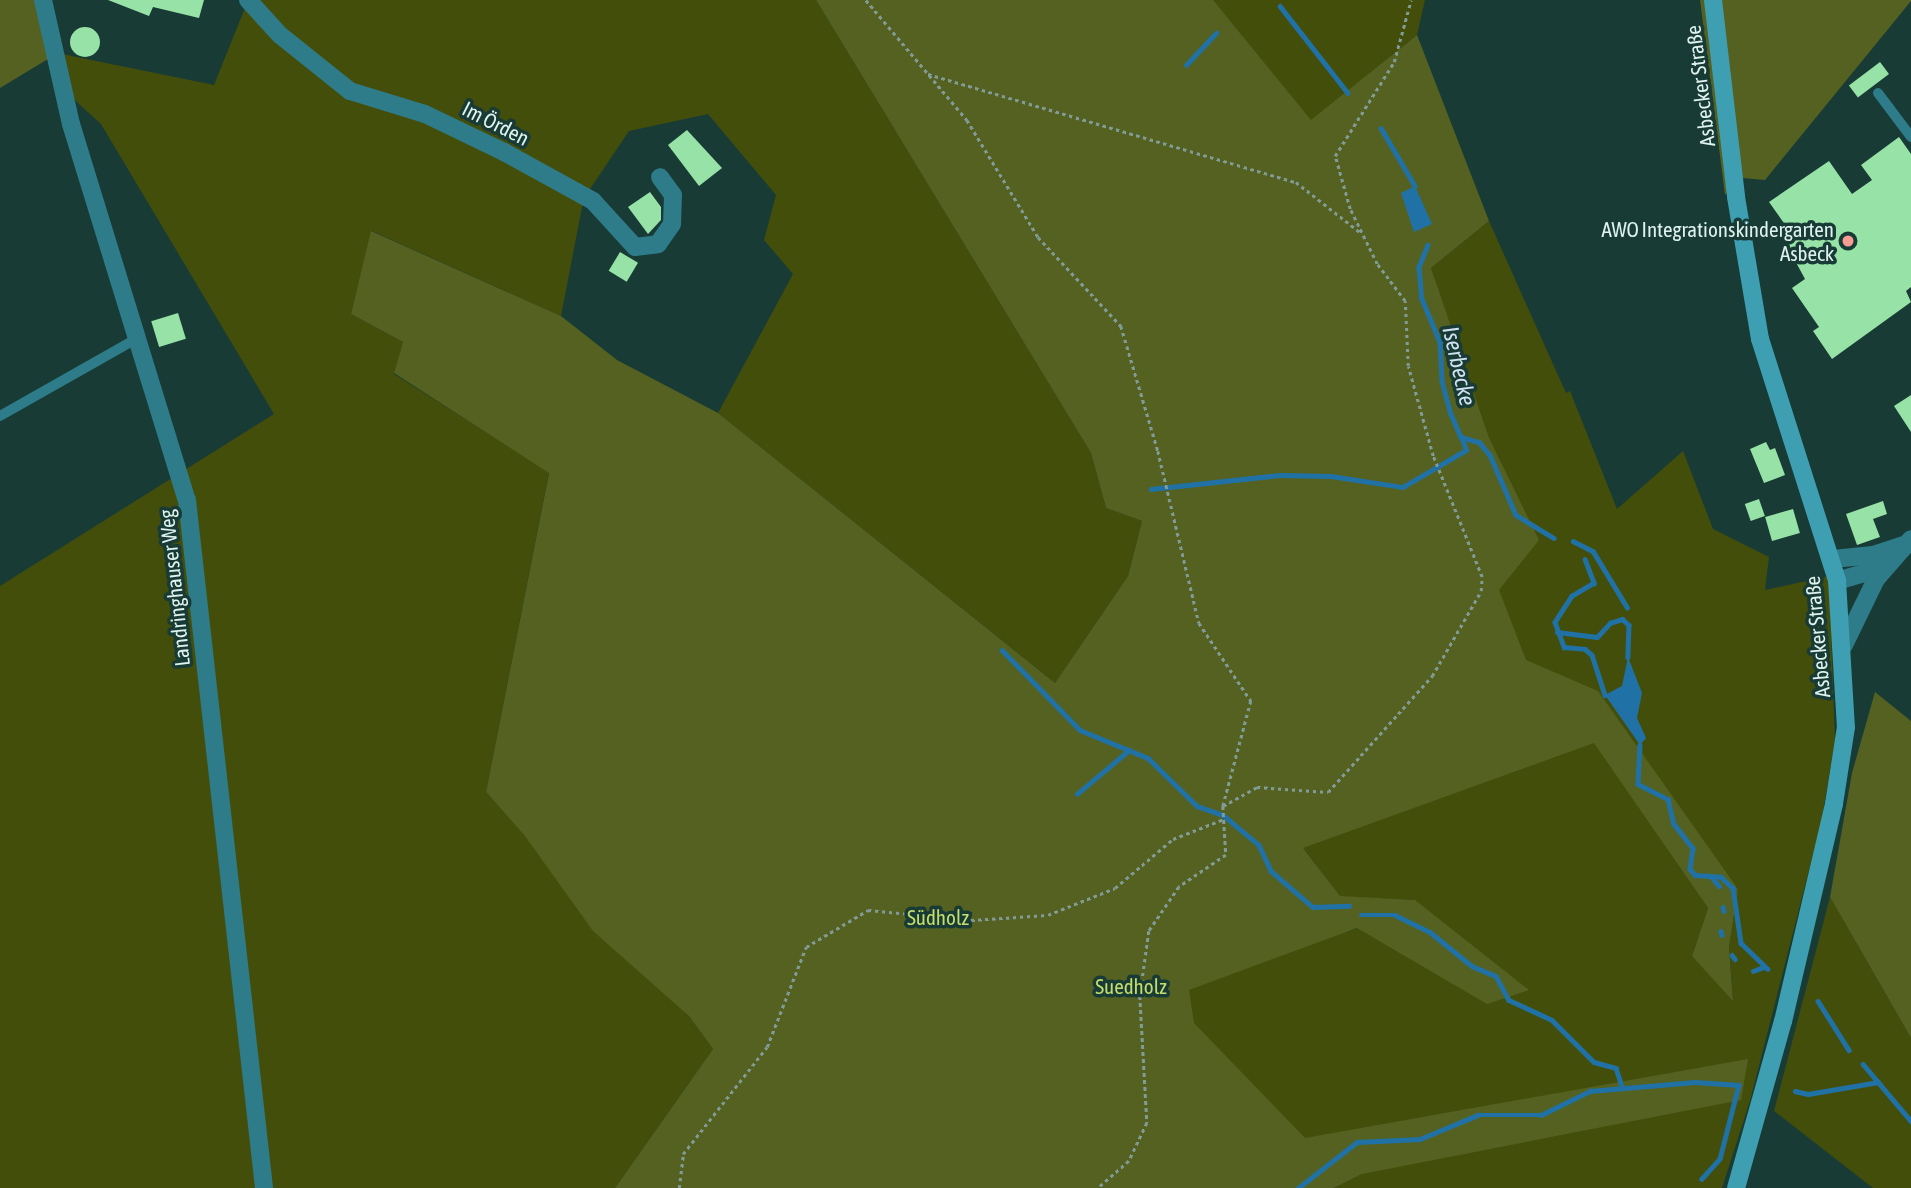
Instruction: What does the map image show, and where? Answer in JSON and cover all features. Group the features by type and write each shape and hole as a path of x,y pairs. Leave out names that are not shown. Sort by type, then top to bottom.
{"main road":[{"name":"Asbecker Straße","path":"1713,0 1736,197 1760,339 1833,559 1844,645 1846,727 1834,804 1783,1021 1735,1188"}],"street":[{"name":"Landringhauser Weg","path":"43,0 71,124 180,468 191,523 264,1188"},
{"name":"Im Örden","path":"248,0 280,35 351,91 425,114 526,164 593,201 635,247 658,244 672,224 673,195 660,177"},
{"path":"1833,559 1873,555 1907,542"},
{"path":"1844,645 1885,567 1907,542"},
{"path":"1837,581 1885,567"}],"lane":[{"path":"1878,93 1911,137"},
{"path":"0,416 138,338"}],"path":[{"path":"866,0 968,120 1038,237 1121,326 1158,451 1172,524 1199,623 1251,701 1223,806 1226,855 1179,887 1149,931 1140,996 1146,1123 1129,1161 1098,1188"},
{"path":"1223,806 1257,786 1328,792 1432,676 1480,590 1482,577 1433,456 1408,366 1405,301 1377,264 1350,209 1335,156 1394,62 1411,0"},
{"path":"928,74 1296,182 1364,235"},
{"path":"679,1188 683,1154 767,1047 806,947 868,910 971,920 1048,915 1115,888 1173,839 1224,819"}],"green space":[{"path":"0,0 35,0 48,59 0,88"},
{"path":"254,0 816,0 1091,453 1106,508 1142,521 1128,576 1055,683 718,413 793,274 764,240 776,195 708,114 629,131 586,195 347,84"},
{"name":"Südholz","path":"816,0 1213,0 1311,120 1417,35 1489,221 1431,268 1489,438 1539,540 1499,590 1526,660 1598,691 1738,889 1729,947 1733,1001 1692,956 1708,908 1594,743 1303,848 1340,896 1415,900 1529,990 1487,1004 1357,928 1189,990 1194,1023 1305,1138 1748,1059 1741,1100 1362,1174 1334,1188 615,1188 713,1049 689,1016 593,931 525,836 486,792 549,473 394,373 403,342 351,314 371,231 561,316 617,360 718,413 1055,683 1128,576 1142,521 1106,508 1091,453"},
{"path":"1204,0 1425,0 1417,35 1311,121 1233,25"},
{"path":"1700,0 1911,1 1765,180 1742,178 1725,195"},
{"path":"247,3 348,96 431,121 584,197 561,316 372,231 351,314 403,342 394,374 549,472 486,792 689,1016 713,1049 615,1188 0,1188 0,586 274,414 101,124 67,93 57,53 214,85"},
{"name":"Suedholz","path":"1489,221 1566,393 1570,391 1617,509 1683,451 1713,529 1769,557 1765,590 1829,576 1835,740 1821,823 1750,1101 1722,1188 1334,1188 1362,1174 651,1188 950,862 1436,283 1431,268","holes":["1602,753 1738,888 1729,947 1733,999 1692,956 1708,908","1305,850 1340,897 1415,900 1380,941 1358,928 1346,932"]},
{"path":"1875,692 1911,721 1911,1038 1830,897 1852,773"},
{"path":"1830,897 1911,1038 1911,1188 1873,1188 1774,1111"}],"water":[{"path":"1415,186 1432,224 1414,232 1401,193"},
{"path":"1628,657 1642,693 1637,718 1646,738 1640,745 1605,695 1622,686"}],"building":[{"path":"108,0 204,0 199,18 153,7 149,16"},
{"path":"85,27 96,31 100,42 96,53 85,57 74,53 70,42 74,31"},
{"path":"1880,62 1889,74 1858,97 1849,85"},
{"path":"687,130 722,168 699,186 668,145"},
{"name":"AWO Integrationskindergarten Asbeck","path":"1899,137 1911,154 1911,287 1906,291 1911,302 1832,359 1813,331 1819,327 1792,288 1805,279 1779,231 1786,226 1769,202 1829,161 1852,194 1872,180 1861,165"},
{"path":"650,192 661,207 661,220 648,234 628,207"},
{"path":"620,252 638,263 627,282 609,271"},
{"path":"178,313 186,339 159,347 151,321"},
{"path":"1911,395 1911,432 1894,406"},
{"path":"1766,442 1770,450 1775,448 1785,475 1764,483 1750,449"},
{"path":"1759,499 1765,516 1751,521 1745,504"},
{"path":"1883,501 1887,514 1873,519 1880,537 1857,545 1846,514"},
{"path":"1793,509 1800,533 1772,541 1765,517"}],"waterway":[{"name":"Iserbecke","path":"1280,6 1348,93"},
{"path":"1186,65 1216,33"},
{"name":"Iserbecke","path":"1381,128 1415,186"},
{"name":"Iserbecke","path":"1428,245 1419,267 1422,299 1440,342 1442,381 1451,414 1461,437 1479,442 1490,455 1516,515 1554,538"},
{"path":"1151,489 1280,475 1331,476 1403,487 1466,450 1461,437"},
{"name":"Iserbecke","path":"1573,541 1593,551 1627,607"},
{"path":"1585,559 1594,583 1572,596 1555,622 1564,647 1585,649 1592,655 1605,695"},
{"path":"1557,632 1597,637 1610,623 1622,619 1629,625 1628,657"},
{"path":"1002,650 1080,730 1148,758 1197,806 1223,815 1259,845 1271,871 1313,907 1349,906"},
{"name":"Iserbecke","path":"1640,745 1638,784 1668,799 1674,824 1693,848 1690,869 1695,875 1721,877 1733,888 1741,943 1768,969"},
{"path":"1077,794 1129,750"},
{"path":"1711,876 1719,886"},
{"path":"1723,907 1724,911"},
{"path":"1361,915 1395,915 1430,932 1472,966 1496,976 1509,1000 1552,1020 1594,1062 1616,1068 1622,1087"},
{"path":"1721,931 1722,935"},
{"path":"1732,955 1735,959"},
{"path":"1753,971 1764,967"},
{"name":"Iserbecke","path":"1818,1001 1849,1050"},
{"name":"Iserbecke","path":"1863,1064 1911,1121"},
{"path":"1298,1188 1357,1142 1420,1139 1478,1115 1541,1115 1590,1091 1695,1082 1739,1085 1720,1159 1702,1179"},
{"path":"1795,1091 1808,1094 1878,1082"}],"place":[{"name":"AWO Integrationskindergarten Asbeck","path":"1848,241"}]}
